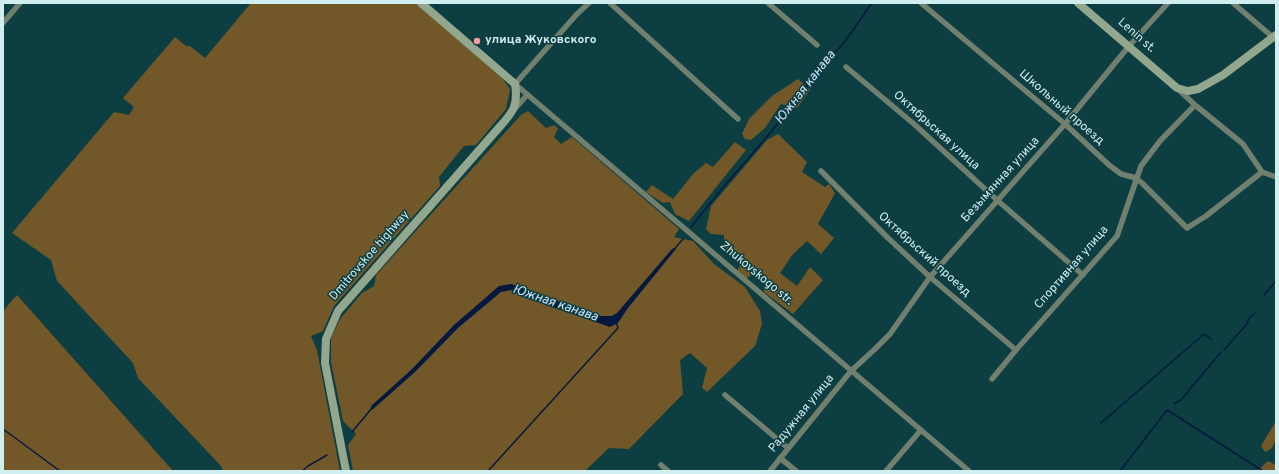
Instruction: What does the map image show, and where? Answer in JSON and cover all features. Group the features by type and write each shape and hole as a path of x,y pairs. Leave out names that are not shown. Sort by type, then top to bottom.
{"street":[{"path":"3,23 20,3"},
{"path":"421,3 527,95 513,112"},
{"path":"513,112 516,96 515,84 577,14 589,3"},
{"path":"610,3 738,119"},
{"path":"768,3 817,45"},
{"name":"Школьный проезд","path":"921,3 1065,124 1109,165 1121,174 1136,178 1187,228 1206,216 1262,172"},
{"name":"Lenin st.","path":"1078,3 1177,88"},
{"name":"Безымянная улица","path":"851,371 890,334 930,276 1065,124 1129,46 1168,3"},
{"path":"1177,88 1188,91 1198,89 1223,75 1275,37 1232,3"},
{"name":"Октябрьская улица","path":"846,67 914,124 997,200 1083,275"},
{"path":"1177,88 1195,105 1243,144 1262,172 1276,177"},
{"name":"Zhukovskogo str.","path":"527,95 969,471"},
{"name":"Спортивная улица","path":"992,379 1117,236 1141,166 1160,141 1195,105"},
{"name":"Dmitrovskoe highway","path":"346,471 325,363 326,339 338,311 513,112"},
{"name":"Октябрьский проезд","path":"821,171 888,238 1016,350"},
{"name":"Радужная улица","path":"770,471 851,371"},
{"path":"725,395 788,448"},
{"path":"886,471 921,430"},
{"path":"780,458 796,471"},
{"path":"661,465 668,471"}],"shaded area":[{"path":"251,3 416,3 502,78 510,89 506,109 476,145 464,146 439,177 440,186 334,306 323,331 311,336 317,350 340,471 223,471 221,466 138,378 133,363 57,281 51,260 12,233 114,112 129,115 134,107 123,98 175,37 186,46 190,46 205,58"},
{"path":"798,79 810,90 797,108 781,104 765,128 751,140 745,139 742,134 749,119 772,96"},
{"path":"528,111 546,128 555,125 558,129 554,137 561,144 572,137 679,229 674,237 693,241 714,264 745,287 760,311 762,324 755,346 707,392 702,388 707,368 690,353 680,360 683,394 629,449 609,448 585,471 353,471 348,445 356,434 343,421 331,362 331,338 340,319 362,293 374,286 376,275 521,115"},
{"path":"778,134 807,162 802,172 825,187 829,184 835,193 818,224 834,238 821,254 807,241 793,254 780,273 797,286 810,267 823,280 793,314 764,292 764,281 753,273 745,280 736,272 741,265 724,249 724,235 711,234 706,229 711,206 767,140"},
{"path":"735,142 746,150 689,221 675,214 670,202 663,203 646,192 652,185 673,199 694,173 706,163 713,167"},
{"path":"17,295 173,471 3,471 3,311"},
{"path":"1276,421 1276,435 1274,444 1265,452 1261,446"},
{"path":"1268,461 1276,465 1276,471 1258,470"}],"water":[{"path":"676,247 676,249 628,308 618,323 610,327 523,297 511,290 501,292 458,328 415,372 372,410 371,406 411,370 454,325 499,286 511,284 600,316 612,316 617,313 672,249"}],"waterway":[{"name":"Южная канава","path":"691,227 771,132 822,67 843,44 872,3"},
{"name":"Южная канава","path":"676,247 683,239"},
{"path":"1264,295 1276,281"},
{"path":"1224,350 1246,325 1250,317 1255,313"},
{"path":"488,471 618,328 616,322"},
{"path":"1101,423 1204,334 1211,339"},
{"path":"1174,404 1181,400 1221,352"},
{"name":"Южная канава","path":"352,432 372,408"},
{"path":"1120,471 1167,410 1263,471"},
{"name":"Южная канава","path":"3,429 60,471"},
{"name":"Южная канава","path":"302,471 327,455"}],"place":[{"name":"улица Жуковского","path":"477,41"}]}
